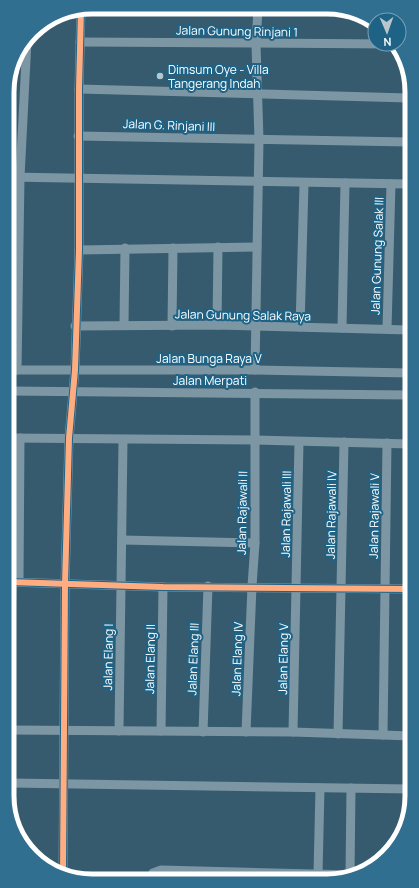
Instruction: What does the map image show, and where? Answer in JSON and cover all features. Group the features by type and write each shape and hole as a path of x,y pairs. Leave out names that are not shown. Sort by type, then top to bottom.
{"street":[{"path":"255,370 259,94 256,44 258,14"},
{"path":"63,868 65,584 69,438 75,370 75,326 79,250 78,136 81,15"},
{"name":"Jalan Gunung Rinjani 1","path":"80,42 367,44"},
{"path":"14,360 18,319 20,177 27,50"},
{"path":"79,89 405,98"},
{"name":"Jalan G. Rinjani III","path":"78,136 405,142"},
{"path":"14,177 304,184 405,184"},
{"path":"342,328 345,183"},
{"path":"300,328 304,184"},
{"name":"Jalan Gunung Salak III","path":"387,329 391,184"},
{"path":"217,325 218,247"},
{"path":"79,250 125,248 257,247"},
{"path":"124,324 125,248"},
{"path":"172,326 173,248"},
{"path":"14,319 18,319"},
{"name":"Jalan Gunung Salak Raya","path":"75,326 124,324 172,326 217,325 405,330"},
{"name":"Jalan Bunga Raya V","path":"14,370 255,370 405,374"},
{"name":"Jalan Merpati","path":"14,391 255,392 405,395"},
{"name":"Jalan Rajawali II","path":"252,586 255,543 255,392"},
{"path":"14,438 255,440 405,444"},
{"path":"20,438 14,582 163,587 252,586 405,589"},
{"name":"Jalan Elang I","path":"119,730 123,440"},
{"name":"Jalan Rajawali III","path":"296,588 299,442"},
{"name":"Jalan Rajawali IV","path":"338,734 344,442"},
{"name":"Jalan Rajawali V","path":"383,735 387,443"},
{"path":"122,540 255,543"},
{"name":"Jalan Elang III","path":"203,732 208,586"},
{"name":"Jalan Elang IV","path":"246,732 252,586"},
{"name":"Jalan Elang II","path":"161,732 163,587"},
{"name":"Jalan Elang V","path":"293,732 296,588"},
{"path":"14,730 293,732 405,736"},
{"path":"14,783 405,789"},
{"path":"153,874 161,870 318,874 320,788"},
{"path":"351,788 352,870"}],"cycle path":[{"path":"63,868 65,584 69,438 75,370 79,250 79,89 81,15"},
{"path":"14,582 163,587 405,589"}],"place":[{"name":"Dimsum Oye - Villa Tangerang Indah","path":"160,76"}]}
